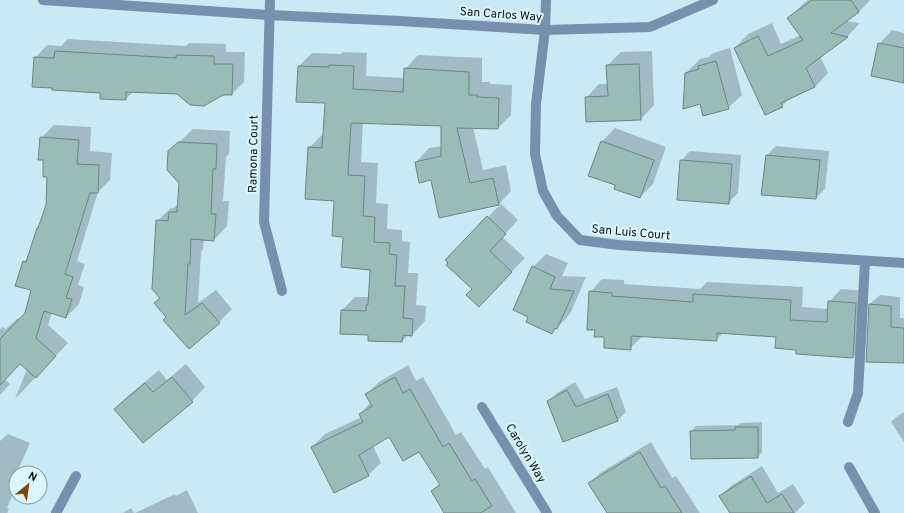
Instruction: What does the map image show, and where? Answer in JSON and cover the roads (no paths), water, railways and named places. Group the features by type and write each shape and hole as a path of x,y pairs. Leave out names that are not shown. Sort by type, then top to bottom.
{"street":[{"name":"San Carlos Way","path":"43,0 270,15 400,20 545,30 650,27 713,0"},
{"name":"Ramona Court","path":"270,0 264,222 282,291"},
{"name":"San Luis Court","path":"546,0 545,30 536,104 535,154 542,191 557,216 580,240 620,245 904,263"},
{"path":"848,422 858,393 865,261"},
{"name":"Carolyn Way","path":"482,407 547,513"},
{"path":"850,468 874,513"},
{"path":"56,513 76,476"}]}
